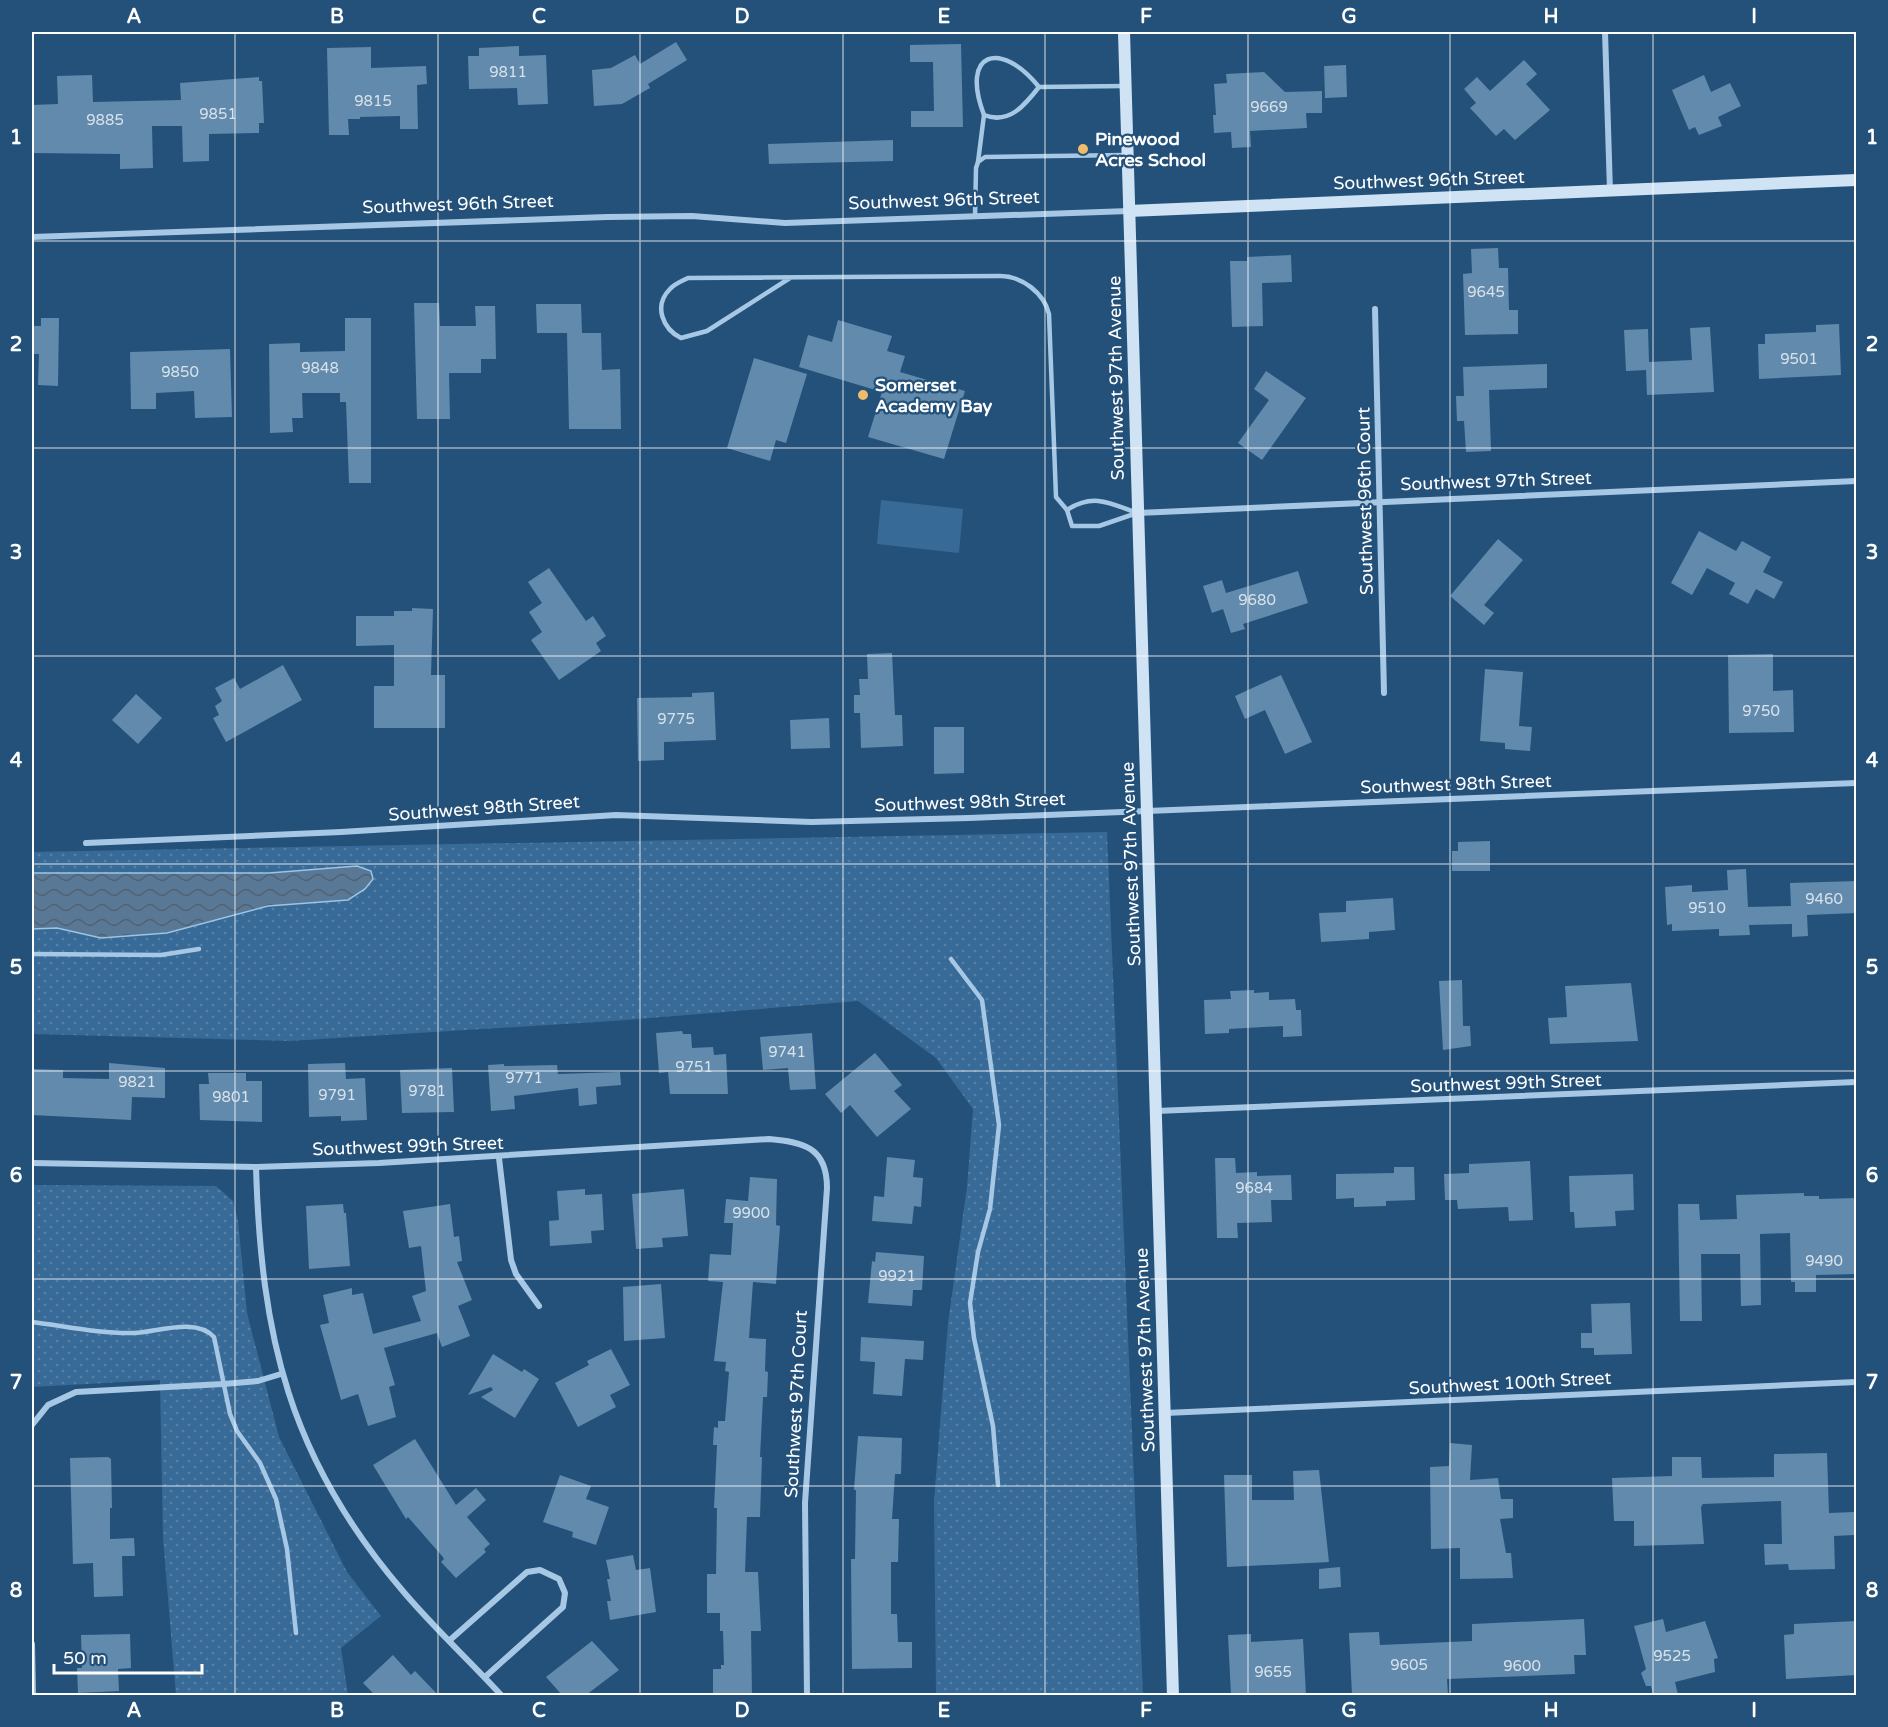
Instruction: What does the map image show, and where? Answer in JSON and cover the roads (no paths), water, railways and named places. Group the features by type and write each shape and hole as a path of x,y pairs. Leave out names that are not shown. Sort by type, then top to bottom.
{"street":[{"name":"Southwest 97th Avenue","path":"1124,32 1173,1695"},
{"path":"1605,32 1610,191"},
{"name":"Southwest 96th Street","path":"32,237 607,217 692,216 785,223 1857,180"},
{"name":"Southwest 96th Court","path":"1376,309 1384,693"},
{"name":"Southwest 97th Street","path":"1137,513 1857,481"},
{"name":"Southwest 98th Street","path":"86,843 341,832 616,815 811,822 1857,783"},
{"name":"Southwest 99th Street","path":"1156,1111 1857,1082"},
{"name":"Southwest 99th Street","path":"32,1163 256,1167 499,1158 698,1143 785,1141"},
{"name":"Southwest 97th Court","path":"785,1141 806,1146 817,1153 827,1178 805,1503 807,1695"},
{"path":"499,1158 511,1260 516,1274 539,1306"},
{"path":"256,1167 266,1305 281,1374 301,1430 325,1481 343,1511 402,1591 502,1695"},
{"path":"32,1425 44,1409 60,1398 86,1390 223,1384 258,1381 281,1374"},
{"name":"Southwest 100th Street","path":"1165,1413 1857,1382"},
{"path":"450,1640 527,1572 540,1570 558,1579 565,1593 563,1607 484,1677"},
{"path":"32,1644 33,1695"}],"lane":[{"path":"975,216 975,168 978,162 984,115 976,85 980,66 988,58 1014,62 1039,87 1125,86"},
{"path":"984,115 994,119 1004,119 1017,111 1039,87"},
{"path":"978,162 985,157 1128,155"},
{"path":"790,279 707,331 681,338 669,332 662,320 662,305 669,289 688,279 1006,276 1031,286 1044,300 1049,315 1055,490 1060,503 1067,510 1072,526 1099,526 1137,513"},
{"path":"1067,510 1081,501 1102,501 1137,513"},
{"path":"32,954 161,955 199,949"},
{"path":"951,959 982,1000 999,1125 990,1209 978,1252 970,1303 974,1338 993,1426 998,1485"},
{"path":"32,1322 132,1333 190,1327 205,1330 216,1342 223,1384 237,1431 260,1463 276,1499 287,1549 296,1633"}],"water":[{"path":"357,866 371,871 373,879 365,889 348,900 268,906 167,933 101,938 57,928 32,929 32,873 269,873"}],"place":[{"name":"Pinewood Acres School","path":"1083,149"},
{"name":"Somerset Academy Bay","path":"863,395"}]}
